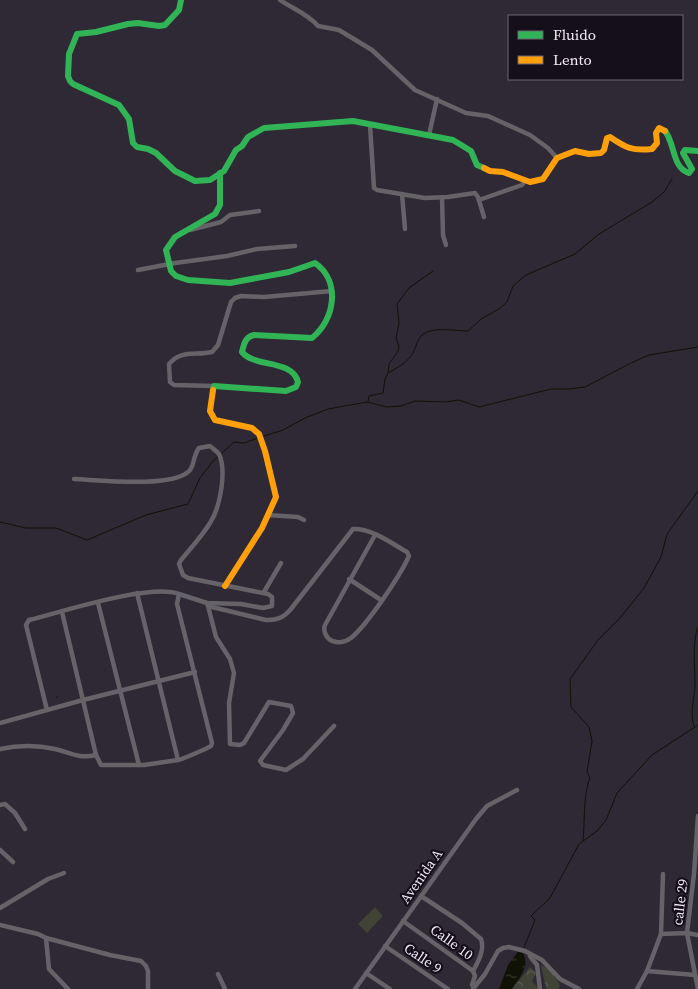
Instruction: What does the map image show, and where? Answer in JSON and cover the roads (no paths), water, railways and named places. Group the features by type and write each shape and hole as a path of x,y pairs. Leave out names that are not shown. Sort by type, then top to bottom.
{"street":[{"path":"181,0 179,10 165,25 128,24 77,34 71,46 68,76 73,84 118,104 129,119 133,143 137,147 156,153 175,170 195,181 210,180 224,171 236,150 242,146 248,137 264,128 341,121 353,121 453,140 471,151 475,161 481,168 503,172 525,181 537,181 544,178 557,158 575,151 589,154 601,153 604,150 606,138 610,137 621,146 635,151 652,149 656,143 656,133 659,128 664,130 673,147 676,161 685,172 689,173 692,169 683,154 685,150 698,151"},
{"path":"280,0 311,18 318,26 339,30 372,50 415,90 466,112 488,116 530,135 548,148 557,158"},
{"path":"429,135 437,99"},
{"path":"370,125 372,185 377,190 425,198 442,198 475,193 484,217"},
{"path":"220,174 220,205 214,214 179,233 166,250 171,271 176,276 188,280 230,283 289,272 315,263 328,274 332,291 332,300 320,333 312,338 254,335 244,342 242,352 246,357 285,368 295,374 299,380 295,388 286,391 174,385 170,382 169,364 174,358 188,353 212,352 218,345 230,302 235,298 241,296 264,297 332,291"},
{"path":"479,200 522,185 525,181"},
{"path":"402,194 405,229"},
{"path":"442,198 443,235 446,245"},
{"path":"179,233 214,225 230,215 259,211"},
{"path":"138,270 227,256 257,249 294,246"},
{"path":"214,386 209,410 210,414 214,421 219,423 254,429 259,436 276,497 268,515 225,586"},
{"path":"74,479 138,482 176,479 188,473 192,468 194,454 199,448 210,446 220,457 222,477 218,506 212,521 181,560 179,564 183,575 188,578 225,586 264,592 272,597 272,606 270,608 207,605"},
{"path":"268,515 298,517 304,520"},
{"path":"47,710 26,625 28,620 137,593 172,592 207,605 266,620 275,620 282,618 291,609 353,529 362,528 407,552 409,556 364,623 349,639 340,642 333,641 326,636 325,625 375,535"},
{"path":"264,592 281,563"},
{"path":"349,580 381,600"},
{"path":"137,593 178,760"},
{"path":"62,612 96,755 103,766 160,764 183,760 188,755 209,748 212,743 177,604 179,594"},
{"path":"98,603 139,765"},
{"path":"207,605 216,637 230,659 234,673 229,700 230,744 240,745 244,742 270,702 291,706 293,711 288,722 260,761 263,765 284,770 303,759 334,726"},
{"path":"0,723 194,672"},
{"path":"0,748 25,746 55,749 85,757 96,755"},
{"name":"Avenida A","path":"355,989 481,812 487,806 517,790"},
{"path":"0,805 4,804 11,808 25,829"},
{"name":"calle 29","path":"698,816 696,874 687,933 698,989"},
{"path":"0,850 14,862"},
{"path":"0,908 48,879 64,873"},
{"path":"638,989 647,972 661,934 663,874"},
{"path":"421,896 481,939 481,954 472,971"},
{"path":"691,904 698,905"},
{"name":"Calle 10","path":"403,921 472,971 475,974 472,983 474,988"},
{"path":"0,925 110,955 141,961 148,970 148,989"},
{"path":"661,934 687,933 698,935"},
{"path":"46,938 49,969 68,989"},
{"name":"Calle 9","path":"384,946 448,989"},
{"path":"474,988 485,974 498,951 509,947 542,960 560,979 579,989"},
{"path":"530,954 537,965 540,989"},
{"path":"647,972 696,972"},
{"path":"366,973 390,989"},
{"path":"218,974 225,989"}],"water":[{"path":"520,949 524,954 524,970 512,989 499,989 508,965"}],"waterway":[{"path":"388,373 408,359 418,341 426,332 438,330 468,331 481,319 507,302 513,286 526,275 575,254 599,234 652,202 664,192 672,179"},
{"path":"368,401 369,396 383,393 389,364 398,351 399,346 396,338 399,323 397,304 409,288 433,271"},
{"path":"261,437 283,430 305,418 328,409 367,402 387,407 401,406 415,401 445,402 459,400 479,407 551,389 585,387 649,355 698,347"},
{"path":"0,522 26,528 56,528 87,540 146,515 188,504 200,478 213,461 234,442 244,443 258,438"},
{"path":"583,841 585,800 590,778 587,772 592,741 589,727 571,707 570,679 598,640 620,618 644,588 661,557 667,534 698,491"},
{"path":"694,726 692,716 695,684 694,647 698,626"},
{"path":"523,950 535,920 531,916 550,898 579,844 597,831 606,820 617,793 652,755 698,725"}]}
